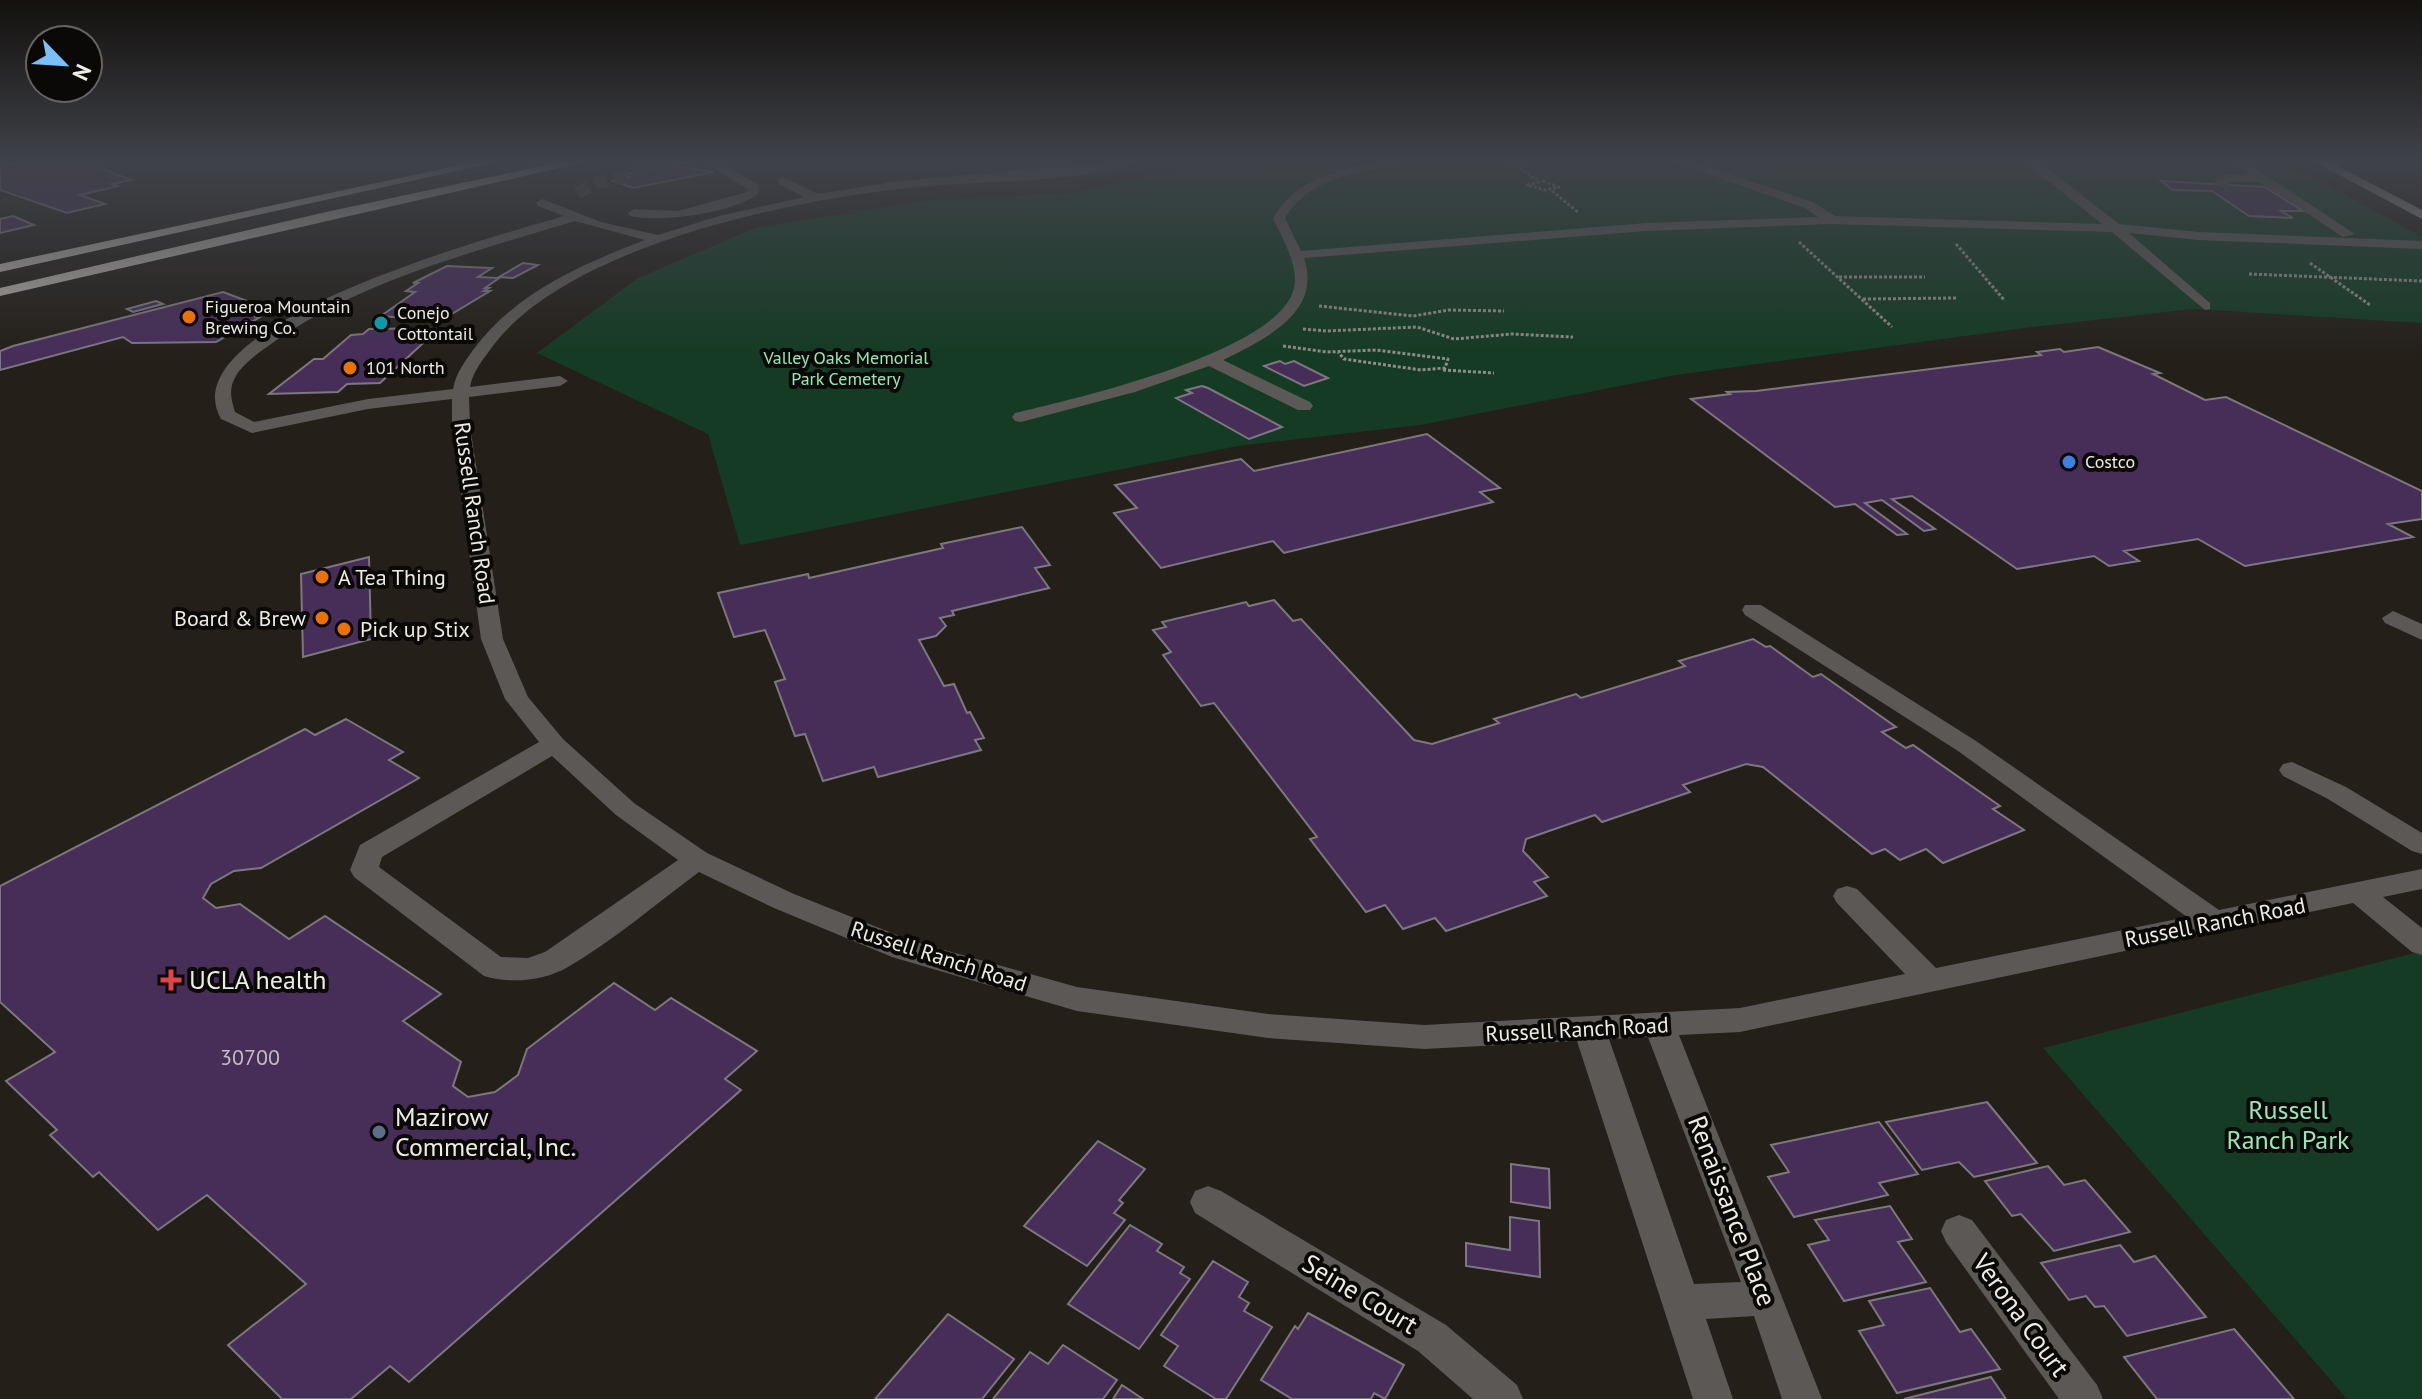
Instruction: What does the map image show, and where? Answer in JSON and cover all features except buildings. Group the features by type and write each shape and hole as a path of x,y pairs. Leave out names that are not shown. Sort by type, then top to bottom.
{"highway":[{"path":"0,268 189,227"},
{"path":"0,292 278,227"}],"street":[{"path":"539,227 433,258 355,288 292,323 255,348 224,384 222,396 227,415 252,428 462,386 480,350 528,304 586,270 658,239 698,227"},
{"path":"614,227 658,239"},
{"path":"1021,417 1094,401 1208,359 1275,323 1294,304 1304,280 1283,227"},
{"path":"1296,255 1642,227"},
{"path":"2094,227 2276,240 2422,245"},
{"path":"2150,231 2169,227"},
{"path":"2177,227 2422,237"},
{"path":"2338,227 2348,234"},
{"path":"2115,228 2205,306"},
{"path":"1208,359 1304,406"},
{"name":"Russell Ranch Road","path":"462,386 461,426 492,639 517,699 554,744 625,809 697,860 784,901 903,949 1077,999 1268,1026 1424,1037 1740,1020 2422,879"},
{"path":"1753,610 1967,746 2215,922"},
{"path":"2393,618 2422,633"},
{"path":"554,744 370,852 364,870 495,968 528,969 556,960 697,860"},
{"path":"2292,770 2337,793 2422,845"},
{"path":"2359,893 2422,944"},
{"path":"1847,896 1928,979"},
{"name":"Renaissance Place","path":"1659,1024 1802,1399"},
{"path":"1589,1028 1713,1399"},
{"name":"Seine Court","path":"1208,1202 1432,1338 1503,1399"},
{"name":"Verona Court","path":"1959,1231 2083,1399"},
{"path":"1679,1303 1765,1298"}],"path":[{"path":"1783,227 1892,327"},
{"path":"1941,227 2005,301"},
{"path":"2276,240 2370,305"},
{"path":"2249,274 2422,281"},
{"path":"1838,277 1925,277"},
{"path":"1862,299 1957,298"},
{"path":"1294,304 1356,308 1405,316 1449,310 1504,311"},
{"path":"1275,323 1326,331 1417,327 1454,339 1512,334 1573,337"},
{"path":"1251,338 1306,351 1376,350 1448,359 1445,368 1438,370"},
{"path":"1338,352 1344,359 1357,362 1494,373"}],"green space":[{"name":"Valley Oaks Memorial Park Cemetery","path":"2404,227 2422,237 2422,323 2193,309 2024,328 1676,375 1420,425 1238,446 740,545 708,434 537,353 638,278 755,228"},
{"name":"Russell Ranch Park","path":"2422,951 2422,1399 2347,1399 2043,1048"}],"place":[{"name":"Figueroa Mountain Brewing Co.","path":"189,317"},
{"name":"Conejo Cottontail","path":"381,323"},
{"name":"101 North","path":"350,368"},
{"name":"Costco","path":"2069,462"},
{"name":"A Tea Thing","path":"322,577"},
{"name":"Board & Brew","path":"322,618"},
{"name":"Pick up Stix","path":"344,629"},
{"name":"UCLA health","path":"171,980"},
{"name":"Mazirow Commercial, Inc.","path":"379,1132"}]}
